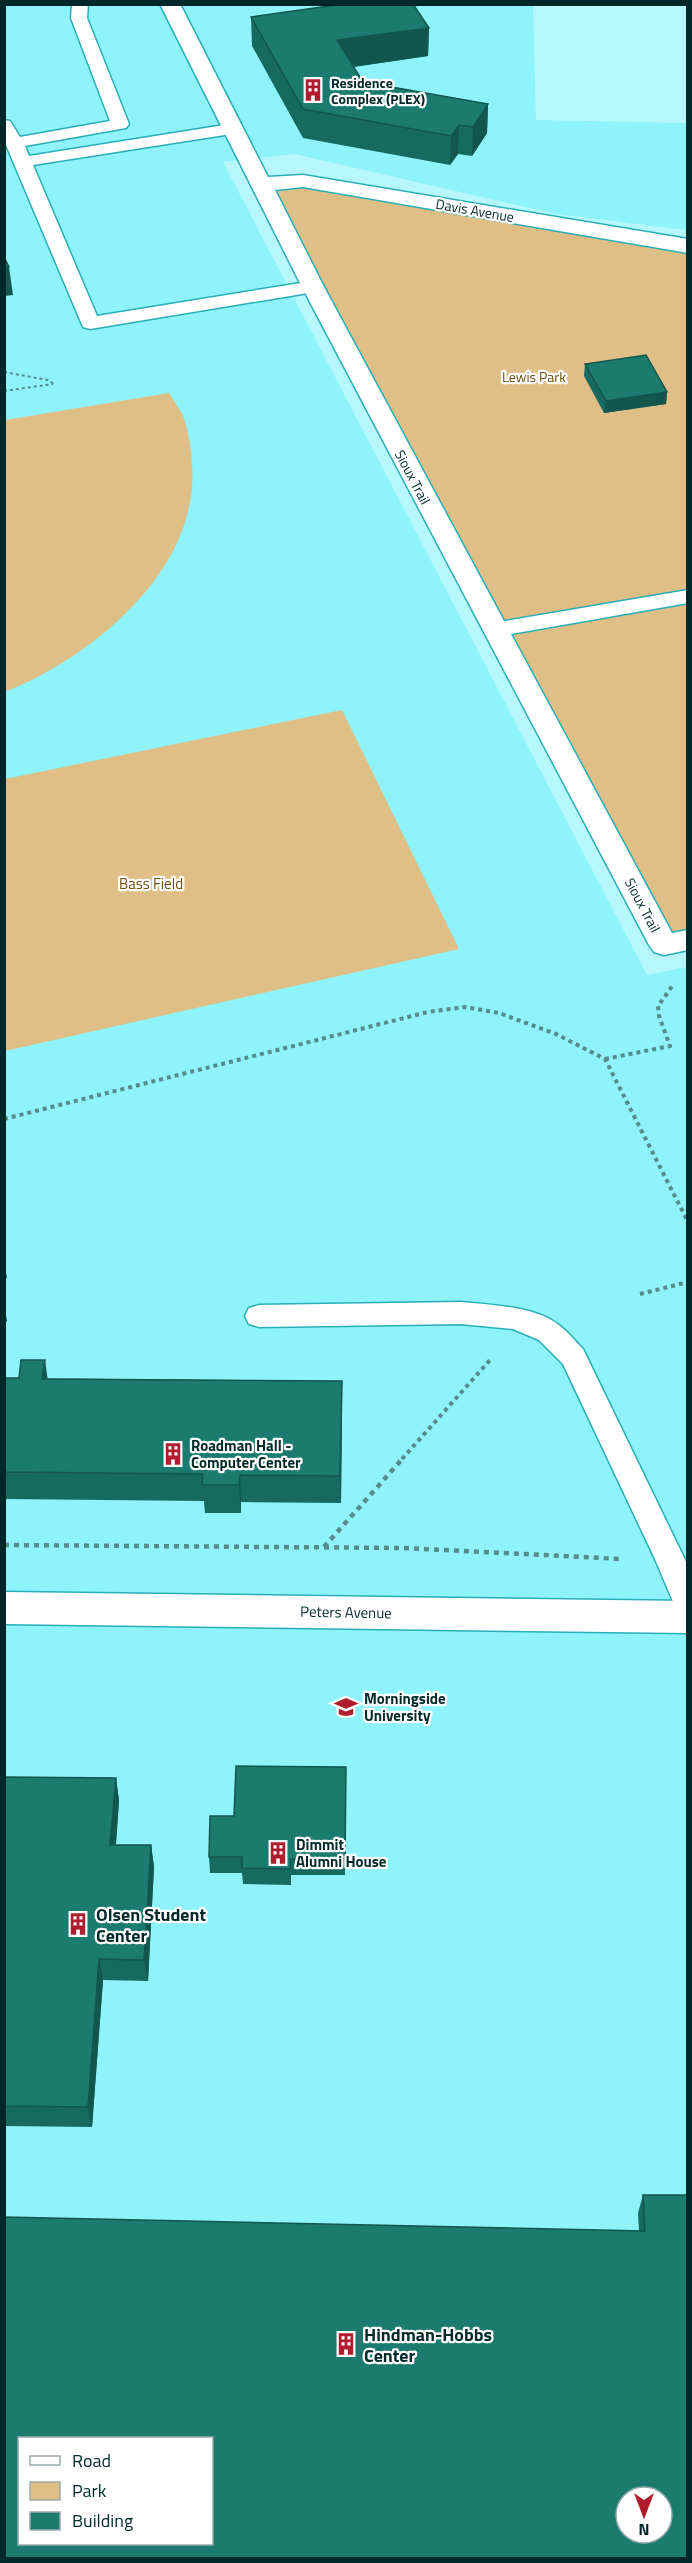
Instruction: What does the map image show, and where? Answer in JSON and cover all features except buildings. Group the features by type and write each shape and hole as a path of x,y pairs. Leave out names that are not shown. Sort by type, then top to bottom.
{"street":[{"name":"Sioux Trail","path":"170,4 231,129 494,630 676,942"},
{"name":"Davis Avenue","path":"261,184 303,181 687,246"},
{"name":"Peters Avenue","path":"4,1608 687,1617"}],"lane":[{"path":"15,143 120,124 79,18 80,4"},
{"path":"4,125 15,143 90,323 313,287"},
{"path":"21,162 231,129"},
{"path":"494,630 687,596"},
{"path":"259,1316 461,1313 516,1318 549,1332 573,1357 670,1559 687,1602"}],"path":[{"path":"4,372 48,380 54,384 4,391"},
{"path":"605,1059 670,1046 658,1016 658,1006 677,978"},
{"path":"4,1119 450,1007 483,1011 524,1022 580,1044 605,1059 687,1222"},
{"path":"640,1294 687,1282"},
{"path":"323,1547 495,1355"},
{"path":"4,1545 404,1548 648,1560 670,1559"}],"shaded area":[{"name":"Morningside University","path":"5,5 533,5 536,120 687,123 687,230 556,214 295,154 223,162 647,975 687,967 687,2558 5,2558"}],"green space":[{"name":"Lewis Park","path":"253,173 687,246 687,940 664,944"},
{"path":"169,393 185,422 192,465 190,503 179,539 160,573 134,604 105,632 39,676 5,692 5,420"},
{"name":"Bass Field","path":"342,710 459,949 5,1051 5,779"}],"place":[{"name":"Residence Complex (PLEX)","path":"313,90"},
{"name":"Roadman Hall - Computer Center","path":"173,1454"},
{"name":"Morningside University","path":"346,1707"},
{"name":"Dimmit Alumni House","path":"278,1853"},
{"name":"Olsen Student Center","path":"78,1924"},
{"name":"Hindman-Hobbs Center","path":"346,2344"}]}
